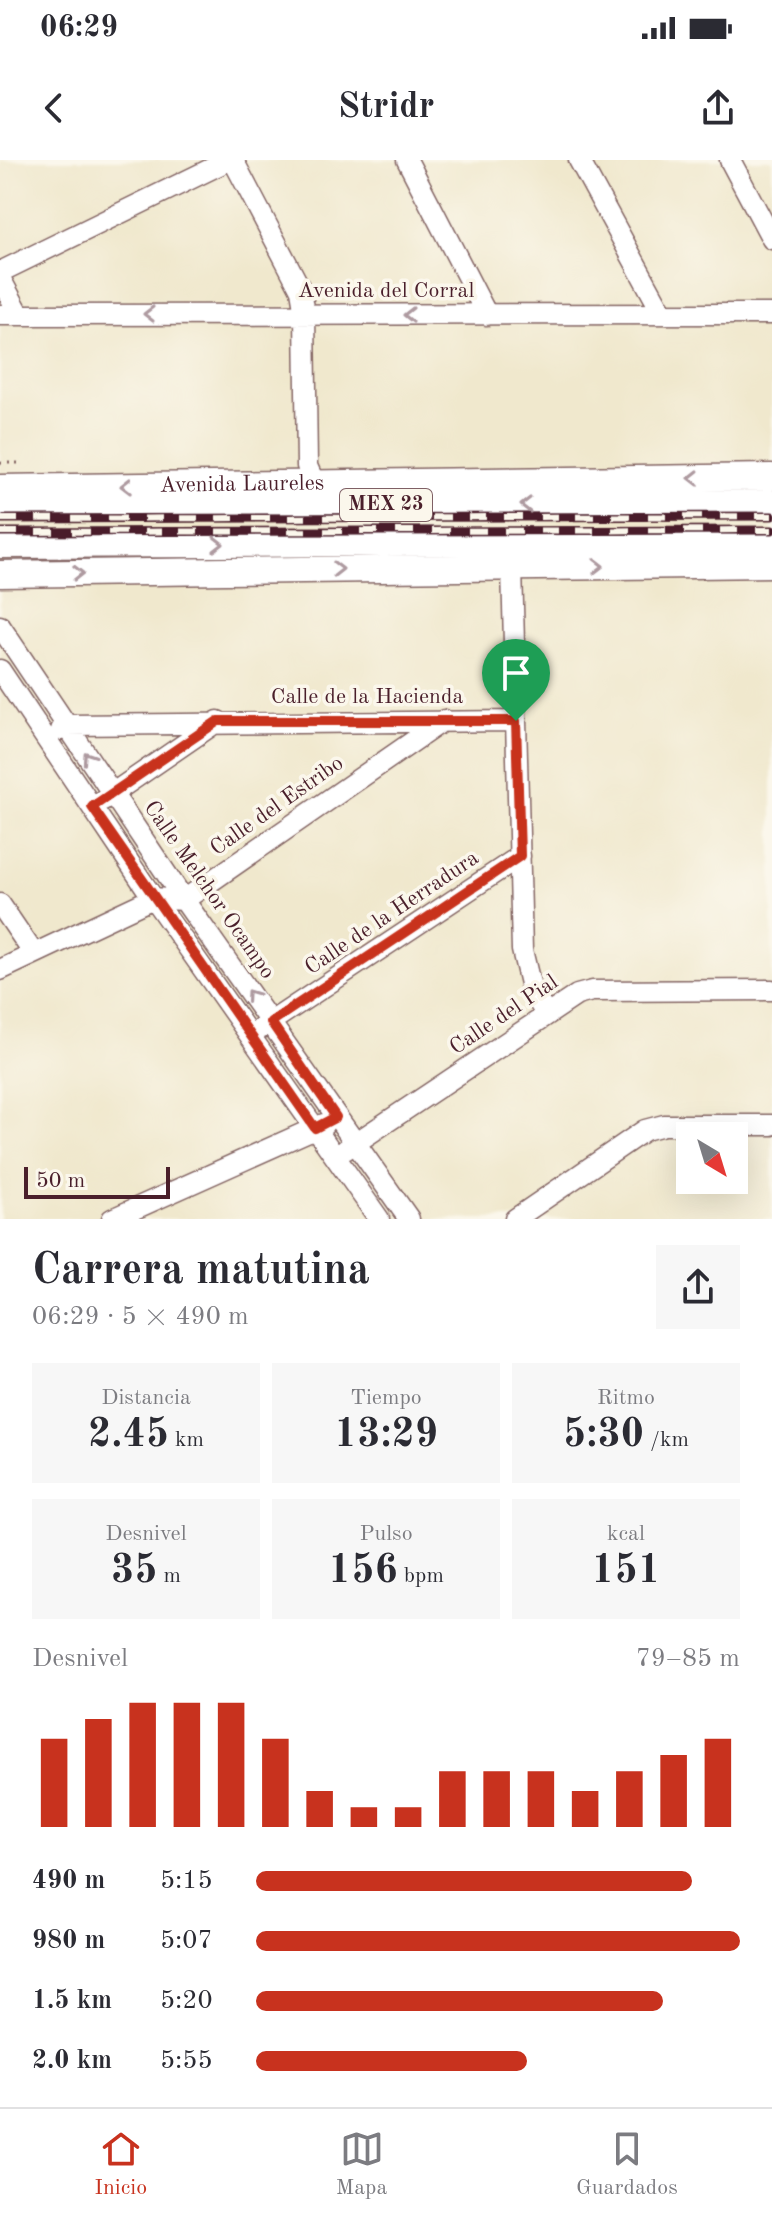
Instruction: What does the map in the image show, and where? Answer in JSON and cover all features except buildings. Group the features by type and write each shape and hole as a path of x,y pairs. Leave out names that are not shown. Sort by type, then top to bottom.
{"main road":[{"name":"Avenida Laureles","path":"0,488 772,477"},
{"name":"Avenida Laureles","path":"0,508 772,503"},
{"name":"MEX 23","path":"0,545 772,541"},
{"path":"0,574 772,564"}],"street":[{"path":"10,315 0,275 231,160 301,290 305,314 307,466 315,484"},
{"path":"407,160 487,315"},
{"path":"579,160 663,314"},
{"path":"730,160 772,239"},
{"name":"Avenida del Corral","path":"10,315 772,314"},
{"path":"512,567 525,974 547,1015"},
{"name":"Calle Melchor Ocampo","path":"0,626 184,900 409,1219"},
{"path":"0,670 153,898 379,1219"},
{"name":"Calle del Estribo","path":"184,900 444,720"},
{"path":"92,807 218,721"},
{"name":"Calle de la Hacienda","path":"67,725 218,721 516,721"},
{"path":"47,739 67,725"},
{"name":"Calle de la Herradura","path":"250,1035 520,856"},
{"path":"0,970 153,898 184,900"},
{"path":"0,904 34,954"},
{"name":"Calle del Pial","path":"335,1157 577,995 592,991 772,990"},
{"path":"112,1219 336,1117"},
{"path":"515,1219 645,1130 664,1125 772,1125"}],"railway":[{"path":"0,519 772,516"},
{"path":"0,532 772,530"}],"route":[{"path":"218,721 516,721 520,856 271,1022 336,1117 315,1128 92,807 218,721"}]}
